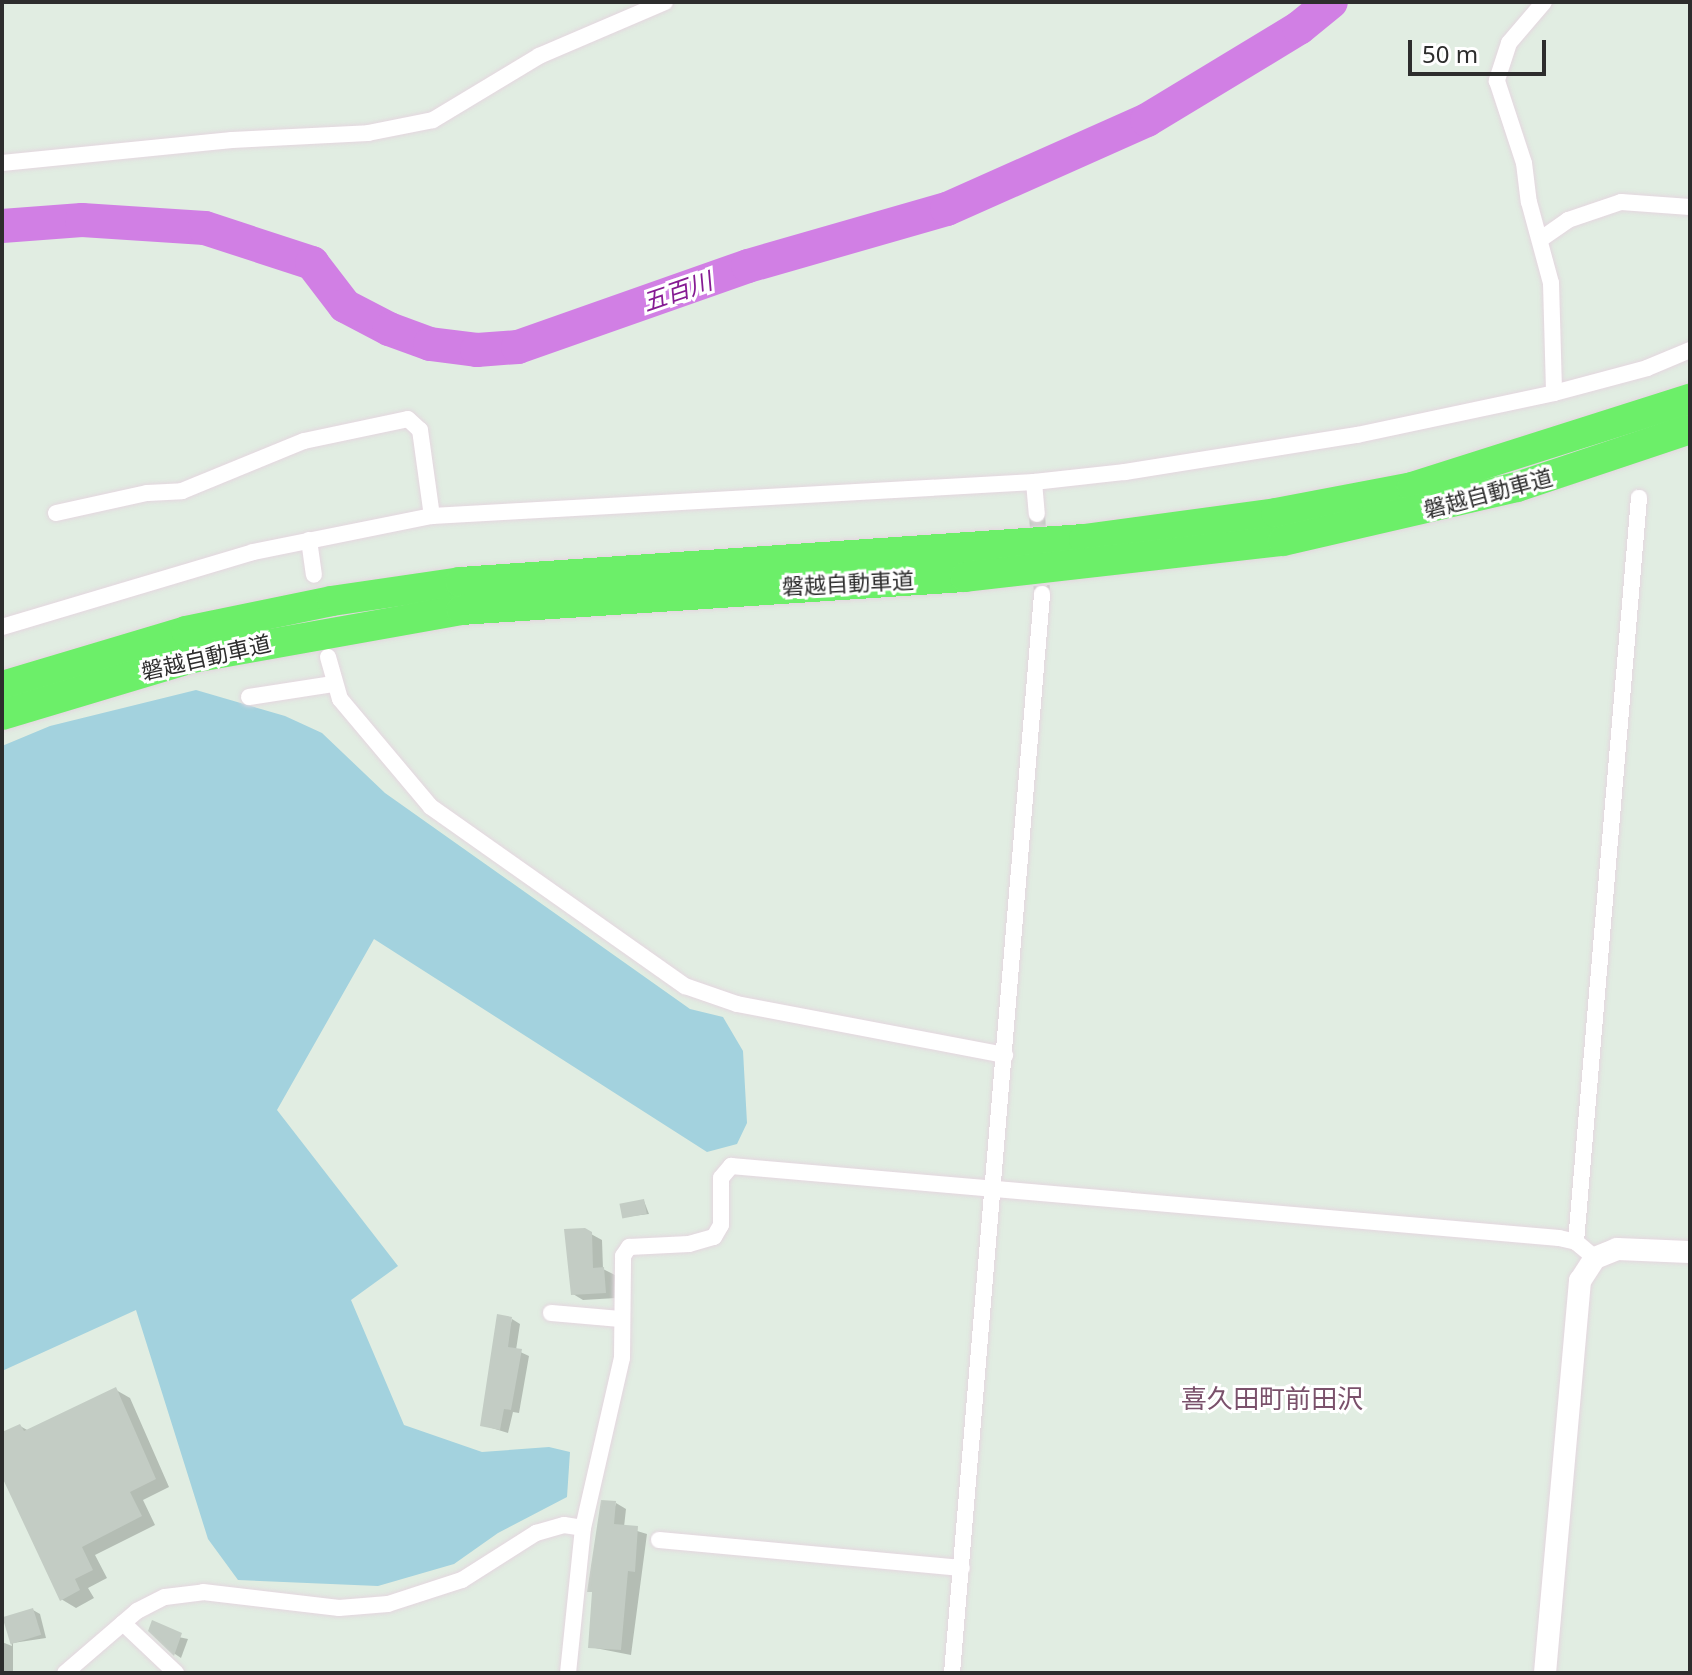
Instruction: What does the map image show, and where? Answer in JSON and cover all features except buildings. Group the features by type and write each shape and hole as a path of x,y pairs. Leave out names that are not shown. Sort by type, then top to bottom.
{"highway":[{"name":"磐越自動車道","path":"2,686 186,631 460,582 1084,539 1276,513 1412,487 1690,399"},
{"name":"磐越自動車道","path":"2,715 192,658 461,610 965,577 1283,541 1517,487 1690,429"}],"street":[{"path":"2,163 232,140 368,133 433,120 539,56 665,2"},
{"path":"1544,2 1509,43 1497,81 1524,163 1554,302 1554,393"},
{"path":"1541,239 1568,220 1621,202 1690,207"},
{"path":"2,627 309,540 432,516 1034,482 1357,435 1554,393 1647,368 1690,350"},
{"path":"56,513 147,493 182,491 342,429 408,419 420,430 432,516"},
{"path":"1034,482 1037,514"},
{"path":"1576,1242 1639,498"},
{"path":"309,540 314,575"},
{"path":"952,1673 1042,594"},
{"path":"328,657 333,684 354,719 431,807 685,986 737,1004 1005,1055"},
{"path":"249,697 333,684"},
{"path":"568,1673 583,1528 622,1358 625,1250 714,1237 721,1225 721,1178 731,1166 995,1186 1576,1242 1595,1258"},
{"path":"1545,1673 1580,1281 1595,1258 1630,1248 1690,1252"},
{"path":"551,1313 621,1319"},
{"path":"65,1673 151,1602 185,1593 339,1608 388,1604 462,1580 536,1533 564,1525 583,1528"},
{"path":"659,1540 962,1568"},
{"path":"123,1623 176,1673"}],"shaded area":[{"path":"196,690 285,716 322,733 385,793 690,1009 723,1017 743,1051 747,1123 737,1144 707,1152 374,939 277,1110 398,1266 351,1300 404,1425 482,1452 549,1447 570,1452 567,1497 498,1533 454,1564 378,1586 238,1580 208,1539 136,1310 2,1371 2,746 50,726"}],"waterway":[{"name":"五百川","path":"2,226 82,220 205,228 312,263 345,306 389,329 430,344 477,350 518,347 748,266 947,209 1147,120 1299,28 1331,2"}],"tunnel":[{"path":"1037,514 1042,594"}],"district":[{"name":"喜久田町前田沢","path":"1272,1399"}]}
